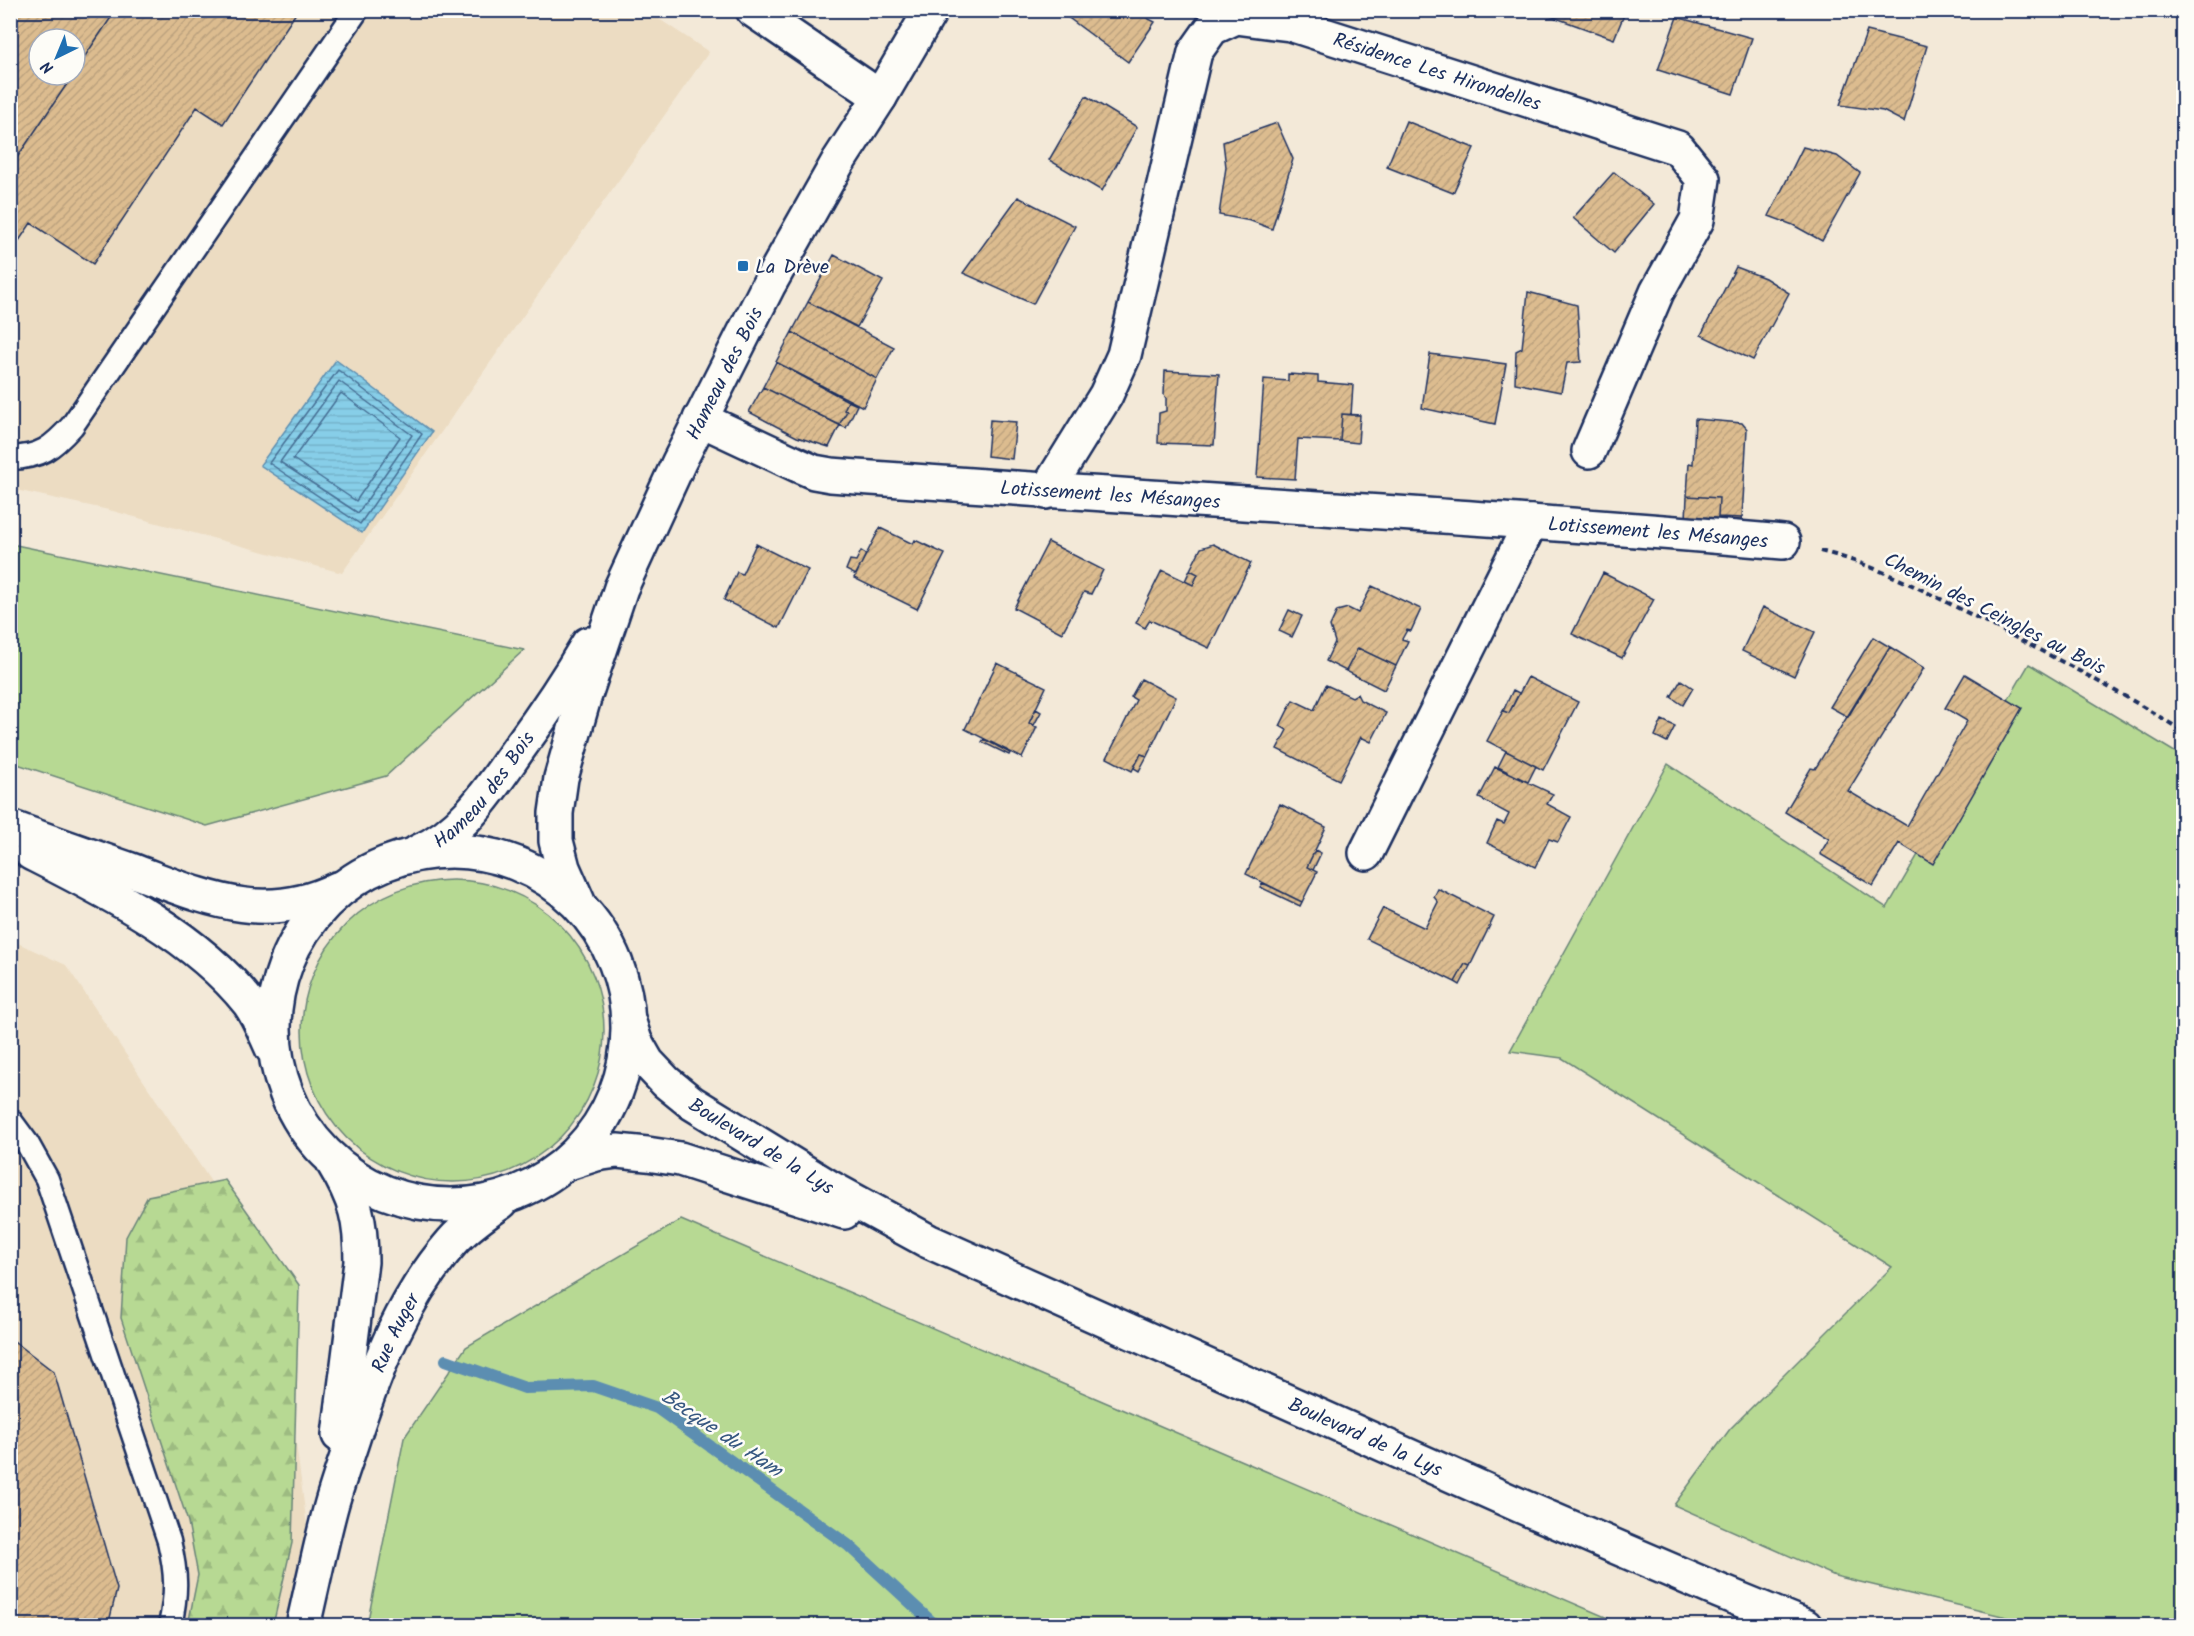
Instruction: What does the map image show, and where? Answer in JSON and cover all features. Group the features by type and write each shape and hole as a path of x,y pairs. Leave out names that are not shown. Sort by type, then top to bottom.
{"street":[{"path":"753,10 880,97"},
{"name":"Hameau des Bois","path":"411,855 444,838 464,820 488,792 569,677 621,588 700,419 792,242 931,10"},
{"name":"Résidence Les Hirondelles","path":"1046,492 1106,395 1125,355 1195,52 1212,28 1236,17 1290,24 1678,148 1703,180 1696,219 1657,292 1589,451"},
{"name":"Lotissement les Mésanges","path":"700,419 814,472 831,475 1046,492 1531,522 1783,542"},
{"name":"Lotissement les Mésanges","path":"1366,853 1531,522"},
{"name":"Hameau des Bois","path":"581,909 563,868 556,841 556,813 561,778 584,698 621,588"},
{"path":"10,827 229,904 274,906 299,903 325,895 389,862 411,855 452,850 472,852 513,862 550,881 581,909 605,942 614,960 621,979 628,1019 625,1060 614,1099 593,1134 565,1164 549,1176 513,1194 481,1203 448,1206 405,1199 364,1183 329,1156 300,1122 289,1102 276,1059 262,1026 250,1005 234,987 195,951 144,915 93,885 10,842"},
{"path":"276,1059 274,1014 283,970 302,930 316,912 349,882"},
{"name":"Boulevard de la Lys","path":"628,1019 635,1041 647,1062 666,1082 692,1103 829,1187 928,1241 1521,1506 1805,1626"},
{"name":"Boulevard de la Lys","path":"565,1164 596,1154 617,1151 680,1159 928,1241"},
{"name":"Rue Auger","path":"329,1156 346,1184 357,1210 361,1235 361,1262 330,1509"},
{"name":"Rue Auger","path":"303,1626 330,1509 368,1393 390,1338 410,1299 453,1240 475,1220 513,1194"}],"lane":[{"path":"10,458 25,458 42,453 57,442 72,426 357,10"},
{"path":"10,1120 27,1143 47,1179 169,1541 176,1570 176,1598 170,1626"}],"path":[{"name":"Chemin des Ceingles au Bois","path":"1783,542 1849,559 1904,580 2085,675 2184,732"}],"shaded area":[{"path":"11,11 647,11 709,52 342,573 109,510 11,489"},
{"path":"11,940 66,965 274,1276 320,1625 11,1626"}],"green space":[{"path":"11,544 524,650 386,776 207,826 11,762"},
{"path":"2029,664 2183,757 2183,1625 2040,1625 1835,1576 1674,1505 1730,1429 1892,1267 1562,1058 1510,1051 1668,764 1887,908"},
{"path":"453,880 482,883 524,898 549,915 569,935 592,973 601,1002 604,1031 601,1060 586,1102 569,1127 549,1147 511,1170 482,1179 453,1182 424,1179 382,1164 357,1147 337,1127 314,1089 305,1060 302,1031 305,1002 320,960 337,935 357,915 395,892 424,883"},
{"path":"225,1180 299,1285 292,1543 273,1625 188,1625 198,1575 188,1522 121,1318 126,1237 148,1196"},
{"path":"681,1220 1624,1625 367,1625 404,1438 466,1347"}],"water":[{"path":"336,360 432,432 362,533 260,465"}],"building":[{"path":"10,10 116,10 87,53 87,27 27,27 27,87 65,87 10,168"},
{"path":"116,10 298,10 223,124 197,107 93,264 31,223 10,254 10,168 65,87 87,87 87,53"},
{"path":"1058,10 1132,10 1155,22 1128,62"},
{"path":"1534,10 1626,10 1614,39"},
{"path":"1677,17 1752,38 1733,94 1658,70"},
{"path":"1867,31 1927,46 1904,122 1883,111 1840,105"},
{"path":"1086,96 1137,127 1102,191 1049,160"},
{"path":"1406,121 1474,148 1453,193 1387,167"},
{"path":"1277,123 1293,159 1272,229 1251,221 1219,215 1226,167 1223,142"},
{"path":"1803,147 1837,156 1860,173 1822,241 1793,225 1769,216"},
{"path":"1614,172 1654,204 1614,253 1573,218"},
{"path":"1018,197 1075,226 1033,304 963,273"},
{"path":"834,255 883,281 857,327 808,302"},
{"path":"1736,267 1765,278 1789,293 1753,360 1701,335"},
{"path":"1528,292 1577,305 1581,362 1567,363 1561,392 1515,383 1516,351 1522,348"},
{"path":"808,302 894,347 877,379 792,332"},
{"path":"792,332 877,379 863,407 776,362"},
{"path":"1430,354 1506,364 1495,424 1422,408"},
{"path":"776,362 848,401 844,410 847,411 839,425 763,387"},
{"path":"1165,371 1219,374 1214,445 1158,443 1159,413 1166,411"},
{"path":"1288,374 1318,376 1318,382 1353,385 1351,415 1342,414 1340,441 1298,439 1295,479 1257,477 1264,379 1288,381"},
{"path":"763,387 840,425 829,447 797,437 749,412"},
{"path":"848,401 857,405 846,428 839,425 847,411 844,410"},
{"path":"1342,414 1360,415 1358,443 1340,441"},
{"path":"1695,419 1742,423 1747,429 1742,518 1718,517 1719,498 1687,496 1689,463 1693,464"},
{"path":"990,420 1016,422 1012,459 987,456"},
{"path":"1687,496 1719,498 1718,517 1742,518 1741,523 1686,520"},
{"path":"880,528 913,544 915,540 945,554 917,609 854,578"},
{"path":"1048,542 1103,570 1091,594 1084,592 1062,633 1014,608"},
{"path":"756,544 808,570 779,628 724,600 737,572 742,574"},
{"path":"1213,544 1251,563 1209,648 1150,620 1145,628 1136,623 1162,570 1193,585 1198,574 1190,570 1201,548"},
{"path":"861,551 866,554 856,575 846,570 850,560 856,561"},
{"path":"1190,570 1198,574 1193,585 1185,581"},
{"path":"1603,573 1654,599 1622,658 1572,634"},
{"path":"1372,586 1421,609 1411,631 1407,630 1402,639 1408,641 1396,666 1358,648 1346,671 1326,661 1335,642 1330,626 1337,611 1348,608 1358,613"},
{"path":"1763,607 1815,632 1794,676 1742,651"},
{"path":"1289,610 1302,616 1292,637 1279,631"},
{"path":"1873,637 1890,647 1848,717 1830,707"},
{"path":"1890,647 1924,668 1848,791 1907,826 1967,721 1945,708 1965,674 2022,708 1933,864 1899,843 1873,886 1820,854 1829,839 1785,812 1811,768 1815,769"},
{"path":"1358,648 1396,666 1384,690 1346,671"},
{"path":"997,663 1046,687 1029,723 1037,727 1022,758 965,729"},
{"path":"1528,677 1578,702 1543,770 1487,741 1503,711 1509,713"},
{"path":"1141,679 1176,697 1147,756 1141,754 1132,771 1107,758 1136,700 1131,697"},
{"path":"1681,680 1693,688 1683,705 1671,697"},
{"path":"1326,685 1352,697 1357,694 1360,700 1386,713 1371,742 1361,737 1339,780 1277,749 1287,730 1280,726 1293,700 1314,710"},
{"path":"1513,690 1519,693 1509,713 1503,711"},
{"path":"1036,709 1041,712 1034,725 1029,723"},
{"path":"1662,720 1675,726 1667,742 1655,736"},
{"path":"984,739 1010,753 1009,755 982,742"},
{"path":"1506,751 1536,766 1528,782 1498,767"},
{"path":"1141,754 1147,756 1139,771 1134,768"},
{"path":"1495,767 1553,794 1547,804 1571,817 1558,842 1549,839 1535,867 1487,843 1497,821 1504,824 1509,814 1479,798"},
{"path":"1280,804 1326,827 1307,867 1317,872 1302,902 1246,874"},
{"path":"1315,850 1321,853 1313,870 1307,867"},
{"path":"1263,883 1302,902 1300,906 1260,887"},
{"path":"1438,889 1494,917 1470,966 1465,964 1455,982 1367,939 1383,908 1425,928 1438,902 1434,897"},
{"path":"1465,964 1470,966 1460,985 1455,982"},
{"path":"10,1338 54,1372 117,1589 108,1626 10,1626"}],"waterway":[{"name":"Becque du Ham","path":"446,1360 525,1388 593,1386 657,1408 848,1545 936,1626"}],"place":[{"name":"La Drève","path":"743,266"}]}
